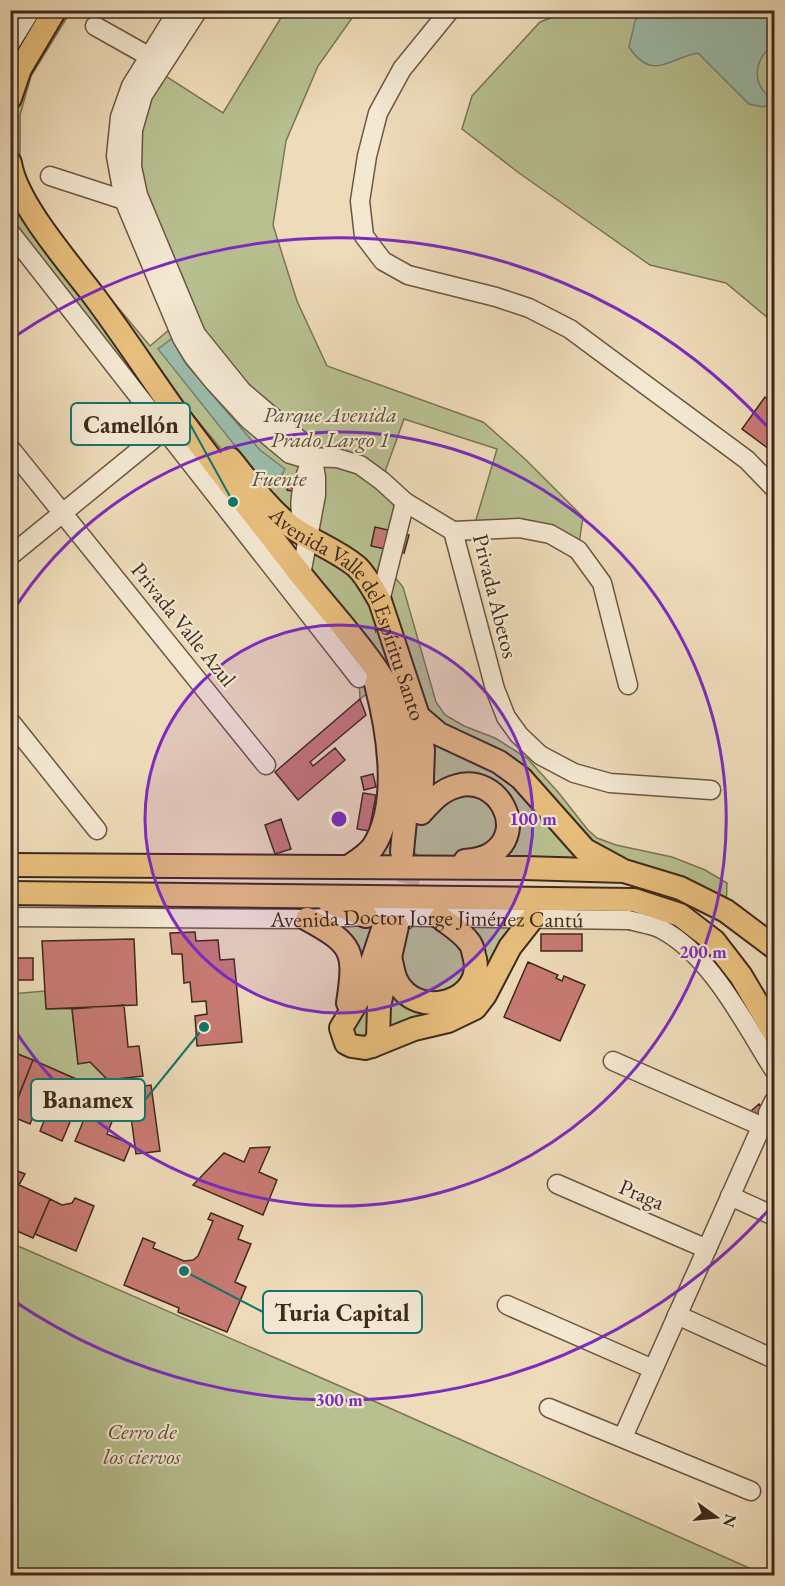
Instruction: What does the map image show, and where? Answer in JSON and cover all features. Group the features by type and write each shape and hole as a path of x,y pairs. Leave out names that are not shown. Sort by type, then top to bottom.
{"main road":[{"path":"10,98 20,69 55,10"},
{"name":"Avenida Valle del Espíritu Santo","path":"10,163 26,203 137,354 166,384 268,505 286,523 308,539 333,551 358,568 376,595 418,716 423,750 421,813 415,857"},
{"name":"Avenida Valle del Espíritu Santo","path":"137,354 173,422 301,575 365,670 398,708 406,743 407,788 415,857"},
{"path":"348,867 371,849 379,836 387,803 388,753 380,699 365,670"},
{"path":"418,716 439,734 499,762 521,778 585,850 624,871 680,888 726,911 774,947"},
{"path":"10,865 348,867 415,857 480,859 492,854 505,840 509,821 501,800 481,785 458,785 441,793 421,813"},
{"path":"415,857 624,871"},
{"name":"Avenida Doctor Jorge Jiménez Cantú","path":"10,893 634,900 680,915 714,941 741,976 774,1032"},
{"path":"313,897 382,923"},
{"path":"382,923 397,981 410,995 432,1004 448,1001 460,995 471,985 477,965 470,943 460,932 441,918"},
{"path":"307,919 335,934 348,950 352,968 346,1017"},
{"path":"382,923 361,995 341,1028 346,1043 359,1048 372,1046 414,1029 448,1021 475,1008 485,995 510,947 532,919"},
{"path":"372,1046 378,1038 379,1006 390,956"}],"street":[{"path":"10,44 32,10"},
{"path":"142,224 132,167 133,130 156,60 178,10"},
{"path":"198,10 131,86 120,117 116,156 124,200 142,224 196,334 242,391 302,442 312,456 337,458 360,465 401,498 453,531"},
{"path":"450,10 402,69 378,113 360,201 364,236 383,261 408,275 518,304 570,329 747,460 774,488"},
{"path":"95,26 156,60"},
{"path":"50,176 124,200"},
{"path":"10,232 173,422 365,670"},
{"path":"10,556 173,422"},
{"name":"Privada Valle Azul","path":"10,448 266,765"},
{"path":"301,575 308,539 300,522 300,506 305,475 312,456"},
{"path":"376,595 401,498"},
{"name":"Privada Abetos","path":"628,685 602,583 578,550 550,534 519,528 453,531 495,690 506,717 519,735 540,755 574,773 601,780 642,786 711,790"},
{"path":"10,721 97,830"},
{"name":"Avenida Doctor Jorge Jiménez Cantú","path":"10,917 307,919 382,923 441,918 629,920 660,929 686,947 709,969 774,1070"},
{"path":"613,1061 766,1116 623,1437"},
{"name":"Praga","path":"557,1184 707,1249"},
{"path":"730,1196 774,1216"},
{"path":"507,1305 653,1369"},
{"path":"677,1315 774,1359"},
{"path":"549,1408 750,1491"}],"green space":[{"path":"31,11 71,11 31,76 20,115 20,166 31,198 52,228 150,346 176,324 209,351 138,195 133,130 161,73 223,113 285,11 357,11 318,66 286,141 273,225 297,301 327,366 483,422 525,459 583,517 578,550 550,534 473,530 497,449 404,419 382,480 397,495 373,588 387,568 403,587 436,702 445,715 464,726 495,738 527,758 597,838 616,845 672,857 705,870 727,883 726,911 624,871 428,867 415,853 402,852 383,867 348,867 384,819 376,687 360,699 359,677 11,232 10,44","holes":["167,384 268,505 308,539 300,574"]},
{"path":"569,11 774,11 774,323 726,283 650,265 519,173 462,129 472,96 540,22"},
{"path":"307,919 532,919 485,995 352,1046 352,968"},
{"path":"45,991 47,1009 72,1009 78,1064 90,1062 108,1080 76,1079 11,1051 11,994"},
{"name":"Cerro de los ciervos","path":"11,1243 349,1390 765,1575 11,1575"}],"shaded area":[{"path":"768,10 774,14 774,44 762,57 757,72 761,87 774,103 763,107 749,104 698,53 653,66 637,58 629,47 635,21 642,11 696,11 703,15 714,11"},
{"path":"174,337 186,364 260,450 285,469 281,477 272,485 264,482 158,349"}],"building":[{"path":"765,397 774,403 773,452 742,429"},
{"path":"290,479 322,487 319,498 287,490"},
{"path":"375,527 409,535 404,553 371,546"},
{"path":"360,699 366,715 310,762 313,766 335,748 345,760 298,800 275,772"},
{"path":"373,774 376,787 364,790 361,777"},
{"path":"363,793 376,795 369,831 357,829"},
{"path":"281,819 291,849 275,854 265,825"},
{"path":"195,932 196,941 218,940 220,960 234,959 242,1042 197,1046 195,1016 207,1014 206,1001 192,1002 190,982 184,983 182,954 172,954 170,933"},
{"path":"541,934 582,934 582,951 541,951"},
{"path":"134,939 137,1005 46,1009 42,941"},
{"path":"11,958 33,958 33,980 14,980 14,985 10,985"},
{"path":"528,962 558,975 556,978 562,981 564,976 585,985 560,1041 504,1017"},
{"path":"124,1005 128,1047 139,1046 143,1076 108,1080 90,1062 78,1064 72,1009"},
{"path":"10,1051 33,1060 10,1117"},
{"path":"33,1060 76,1079 68,1097 79,1101 62,1141 40,1131 44,1121 33,1117 30,1124 11,1116"},
{"path":"151,1085 160,1151 136,1154 131,1117 113,1119 107,1134 131,1144 124,1161 75,1141 95,1093"},
{"path":"759,1104 774,1120 774,1134 751,1111"},
{"path":"270,1147 259,1172 277,1180 263,1215 193,1185 224,1153 244,1162 250,1148"},
{"path":"10,1168 25,1174 19,1185 50,1199 33,1238 10,1228"},
{"path":"75,1198 94,1206 76,1251 35,1234 50,1199 62,1205 72,1203"},
{"path":"211,1213 243,1226 238,1239 251,1244 235,1282 246,1287 227,1332 178,1312 179,1308 124,1285 143,1238 155,1243 153,1248 184,1261 193,1260 198,1256 213,1221 208,1219"}],"tunnel":[{"path":"400,916 415,853"}],"place":[{"name":"Camellón","path":"233,502"},
{"name":"Banamex","path":"204,1027"},
{"name":"Turia Capital","path":"184,1271"}],"park label":[{"name":"Parque Avenida Prado Largo 1","path":"330,426"},
{"name":"Fuente","path":"279,478"}]}
